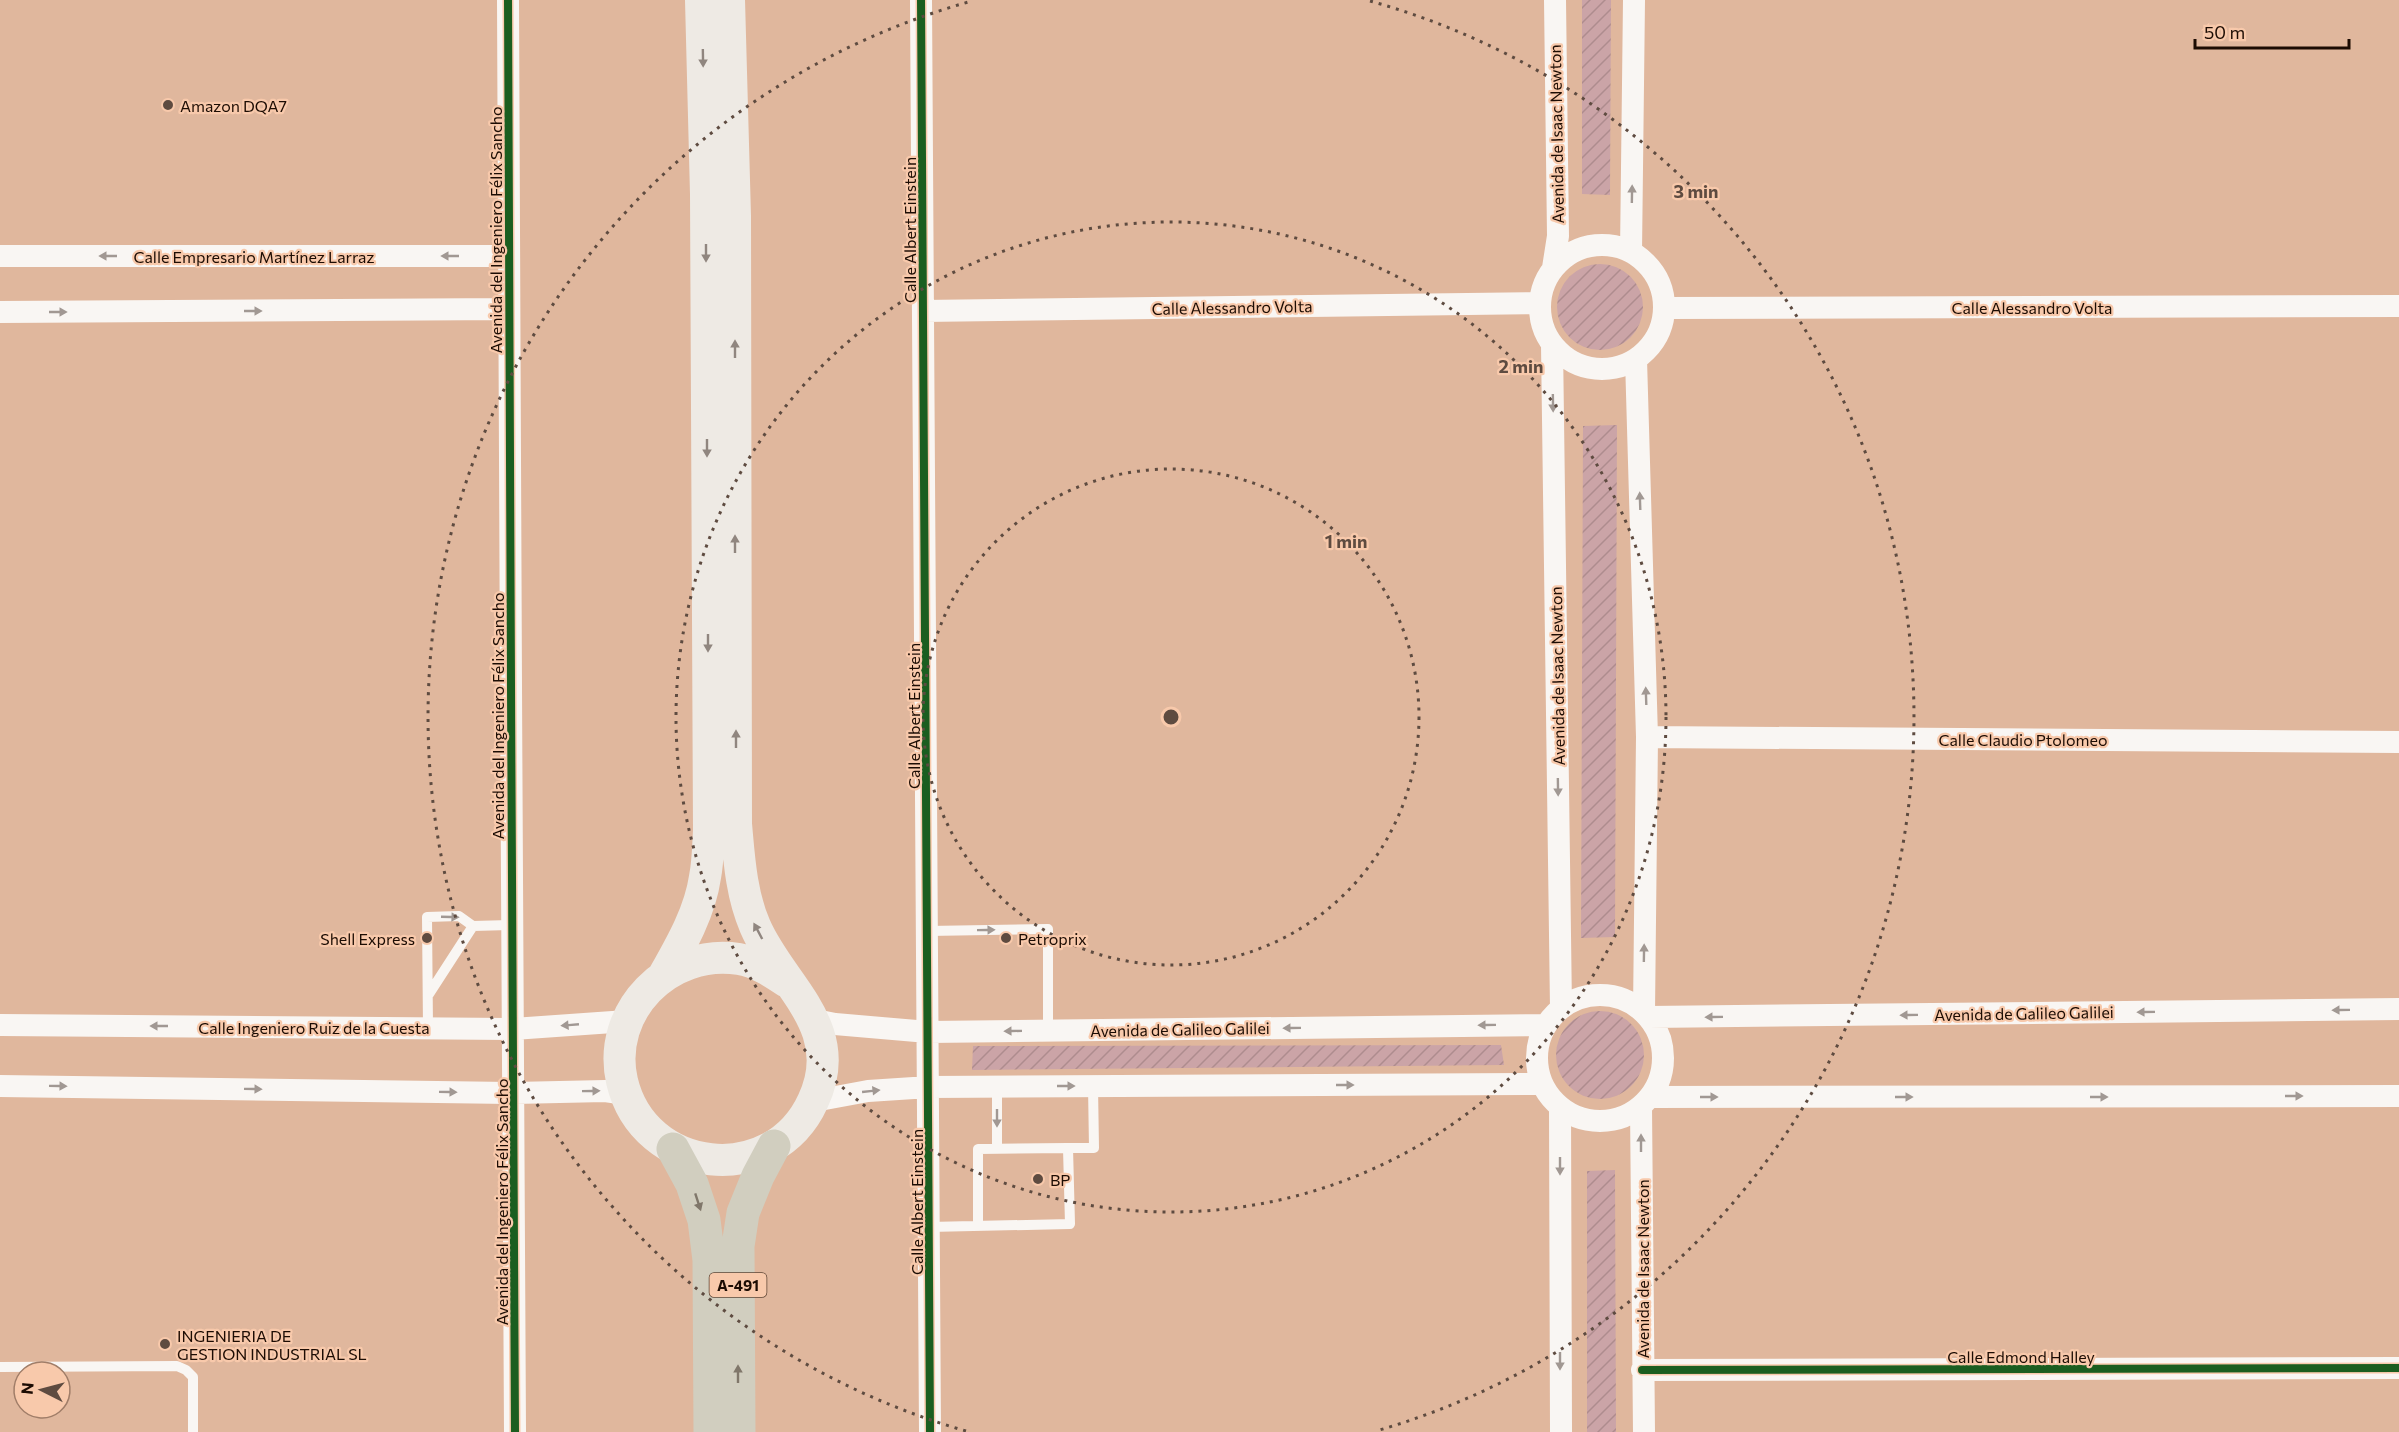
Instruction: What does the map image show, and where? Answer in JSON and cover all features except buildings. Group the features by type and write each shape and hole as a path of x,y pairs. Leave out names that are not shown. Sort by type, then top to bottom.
{"highway":[{"name":"A-491","path":"738,1432 738,1246 743,1213 758,1176 774,1146"},
{"name":"A-491","path":"673,1149 693,1184 704,1220 709,1260 710,1432"}],"main road":[{"name":"A-491","path":"664,975 698,905 705,878 709,831 706,194 701,0"},
{"name":"A-491","path":"729,0 735,228 736,824 742,880 755,926 787,982 803,1000 815,1020 822,1047 821,1074 813,1101 797,1126 774,1146 750,1157 724,1161 698,1158 673,1149 658,1139 644,1126 626,1095 620,1070 620,1045 627,1021 636,1003 664,975 687,963 714,957 740,959 765,967 787,982"}],"street":[{"name":"Avenida del Ingeniero Félix Sancho","path":"508,0 514,1432"},
{"name":"Calle Albert Einstein","path":"921,0 930,1432"},
{"name":"Avenida de Isaac Newton","path":"1553,268 1558,236 1555,0"},
{"path":"1631,252 1634,0"},
{"path":"1611,245 1631,252 1645,262 1656,276 1662,291 1664,308 1662,323 1656,337 1647,350 1636,359 1614,368 1591,369 1569,361 1552,345 1542,325 1540,303 1544,285 1553,268 1569,254 1590,246 1611,245"},
{"name":"Calle Empresario Martínez Larraz","path":"0,256 508,256"},
{"name":"Calle Alessandro Volta","path":"923,311 1540,303"},
{"name":"Calle Alessandro Volta","path":"1664,308 2399,306"},
{"path":"0,312 508,309"},
{"name":"Avenida de Isaac Newton","path":"1552,345 1561,1008"},
{"path":"1636,359 1647,737 1646,1015"},
{"name":"Calle Claudio Ptolomeo","path":"1647,737 2399,742"},
{"path":"1603,995 1629,1002 1646,1015 1659,1036 1663,1057 1660,1078 1645,1102 1622,1118 1600,1122 1579,1118 1560,1107 1549,1097 1542,1084 1537,1064 1538,1044 1546,1025 1561,1008 1577,999 1603,995"},
{"name":"Avenida de Galileo Galilei","path":"1646,1015 2399,1009"},
{"name":"Avenida de Galileo Galilei","path":"815,1020 835,1024 928,1032 1546,1025"},
{"name":"Calle Ingeniero Ruiz de la Cuesta","path":"0,1025 513,1029 627,1021"},
{"path":"813,1101 868,1091 929,1087 1542,1084"},
{"path":"0,1086 514,1093 605,1091 626,1095"},
{"path":"1645,1102 2399,1096"},
{"name":"Avenida de Isaac Newton","path":"1644,1432 1642,1370 1645,1102"},
{"path":"1560,1107 1561,1432"},
{"name":"Calle Edmond Halley","path":"1642,1370 2399,1368"}],"lane":[{"path":"428,1028 427,917 459,916 473,926 512,925"},
{"path":"428,994 473,926"},
{"path":"928,931 1048,929 1048,1031"},
{"path":"978,1225 978,1149 1094,1148 1093,1086"},
{"path":"997,1087 997,1149"},
{"path":"929,1227 1070,1224 1068,1148"},
{"path":"0,1367 177,1366 186,1370 193,1377 193,1432"}],"shaded area":[{"path":"0,0 2399,0 2399,1432 0,1432"},
{"path":"1582,0 1611,0 1610,195 1582,194"},
{"path":"1600,264 1624,271 1636,283 1643,307 1636,331 1624,343 1600,350 1576,343 1564,331 1557,307 1564,283 1576,271"},
{"path":"1617,425 1615,937 1581,938 1583,426"},
{"path":"1591,1011 1609,1011 1625,1018 1637,1030 1644,1046 1644,1064 1637,1080 1625,1092 1609,1099 1591,1099 1575,1092 1563,1080 1556,1064 1556,1046 1563,1030 1575,1018"},
{"path":"1501,1045 1504,1065 972,1070 973,1046"},
{"path":"1615,1170 1616,1432 1587,1432 1587,1171"}],"cycle path":[{"path":"508,0 515,1432"},
{"path":"921,0 930,1432"},
{"path":"1642,1370 2399,1368"}],"place":[{"name":"Amazon DQA7","path":"168,105"},
{"name":"Shell Express","path":"427,938"},
{"name":"Petroprix","path":"1006,938"},
{"name":"BP","path":"1038,1179"},
{"name":"INGENIERIA DE GESTION INDUSTRIAL SL","path":"165,1344"}]}
